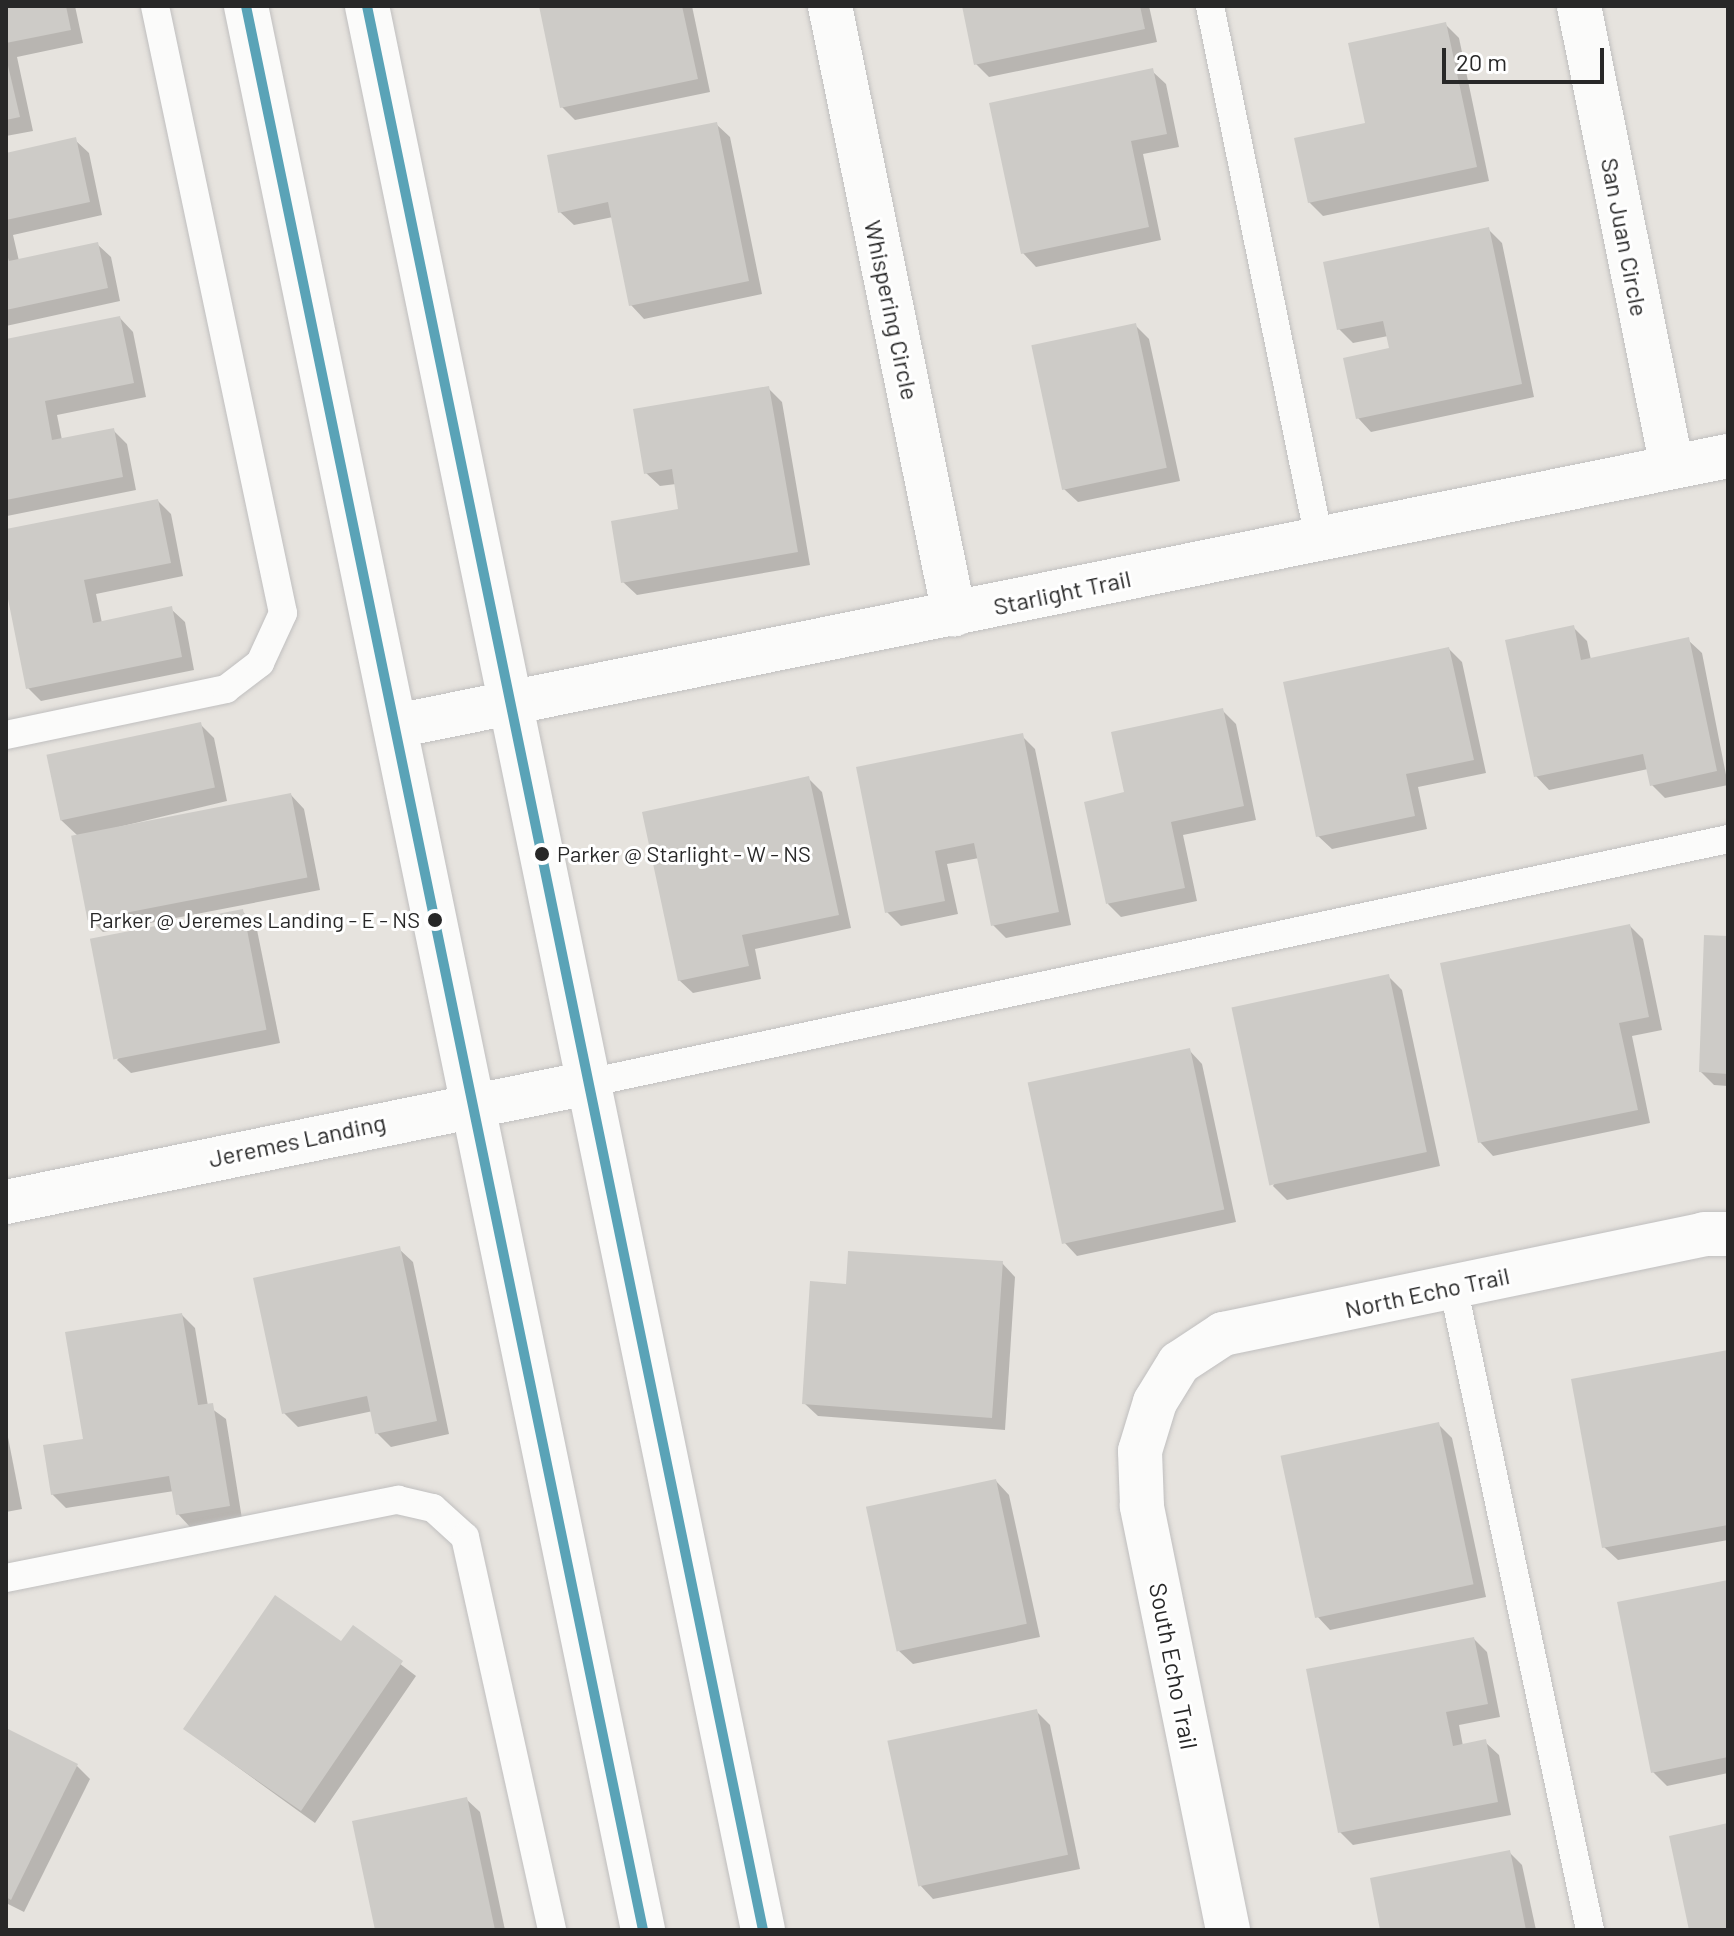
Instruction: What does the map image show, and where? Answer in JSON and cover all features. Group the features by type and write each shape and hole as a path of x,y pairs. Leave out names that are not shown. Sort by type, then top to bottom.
{"street":[{"path":"246,6 643,1930"},
{"path":"367,6 763,1930"},
{"name":"Whispering Circle","path":"830,6 954,614"},
{"name":"San Juan Circle","path":"1579,6 1672,467"},
{"name":"Starlight Trail","path":"396,726 1728,456"},
{"name":"Jeremes Landing","path":"6,1202 474,1103 588,1083"},
{"name":"North Echo Trail","path":"1155,1402 1179,1363 1223,1334 1704,1234 1728,1234"},
{"name":"South Echo Trail","path":"1155,1402 1140,1451 1142,1506 1228,1930"}],"lane":[{"path":"6,735 226,689 260,663 283,613 155,6"},
{"path":"1210,6 1319,539"},
{"path":"588,1083 1728,839"},
{"path":"1453,1286 1590,1930"},
{"path":"6,1578 398,1500 433,1508 465,1537 552,1930"}],"building":[{"path":"6,6 66,6 71,30 6,43"},
{"path":"539,6 682,6 698,79 560,108"},
{"path":"962,6 1140,6 1145,29 974,65"},
{"path":"1446,22 1477,167 1308,203 1294,138 1365,123 1348,43"},
{"path":"6,57 20,117 6,120"},
{"path":"1153,68 1167,134 1131,141 1149,227 1021,254 989,103"},
{"path":"717,122 749,281 629,306 608,202 558,213 547,155"},
{"path":"76,137 90,202 6,220 6,153"},
{"path":"1489,227 1522,384 1356,419 1343,358 1389,348 1383,321 1337,330 1323,262"},
{"path":"98,242 108,288 6,310 6,251 9,261"},
{"path":"120,316 134,383 45,401 52,440 114,428 123,477 6,500 6,339"},
{"path":"1136,323 1167,468 1062,490 1031,345"},
{"path":"769,386 798,552 621,583 611,521 678,509 672,469 644,474 633,409"},
{"path":"158,499 171,563 84,580 93,623 172,606 182,657 26,689 6,589 6,529"},
{"path":"1574,625 1581,660 1689,637 1717,771 1650,786 1643,754 1534,777 1505,640"},
{"path":"1449,647 1474,760 1406,774 1415,816 1316,837 1283,682"},
{"path":"1223,708 1244,806 1171,822 1185,888 1106,904 1084,802 1124,792 1111,732"},
{"path":"201,722 215,788 60,820 46,755"},
{"path":"1023,733 1059,912 991,926 974,843 935,851 945,901 885,913 856,767"},
{"path":"809,776 839,915 742,935 749,966 678,981 642,812"},
{"path":"291,793 307,877 88,920 71,836"},
{"path":"243,909 266,1030 113,1060 90,939"},
{"path":"1630,924 1649,1017 1619,1023 1638,1110 1478,1143 1440,963"},
{"path":"1704,935 1728,936 1728,1074 1699,1072"},
{"path":"1389,974 1427,1152 1269,1185 1232,1007"},
{"path":"1190,1048 1224,1209 1062,1244 1028,1083"},
{"path":"400,1246 437,1421 375,1434 367,1396 282,1414 253,1278"},
{"path":"848,1251 1003,1261 992,1418 802,1404 810,1281 846,1284"},
{"path":"182,1313 198,1405 213,1403 230,1506 176,1515 169,1476 51,1495 43,1445 83,1439 65,1332"},
{"path":"1728,1350 1728,1525 1602,1548 1571,1379"},
{"path":"1439,1422 1474,1584 1315,1618 1281,1456"},
{"path":"996,1479 1027,1624 897,1651 866,1507"},
{"path":"1728,1580 1728,1757 1651,1773 1617,1602"},
{"path":"275,1595 341,1641 353,1625 403,1661 301,1811 183,1729"},
{"path":"1474,1637 1488,1704 1446,1712 1453,1746 1486,1739 1498,1802 1338,1833 1306,1669"},
{"path":"1037,1709 1068,1855 918,1887 887,1741"},
{"path":"6,1728 78,1764 11,1900 6,1897"},
{"path":"467,1797 495,1930 375,1930 352,1821"},
{"path":"1728,1823 1728,1930 1689,1930 1669,1836"},
{"path":"1510,1850 1526,1930 1380,1930 1370,1878"}],"transit line":[{"path":"246,6 643,1930"},
{"path":"367,6 763,1930"}],"place":[{"name":"Parker @ Starlight - W - NS","path":"542,854"},
{"name":"Parker @ Jeremes Landing - E - NS","path":"435,920"}]}
